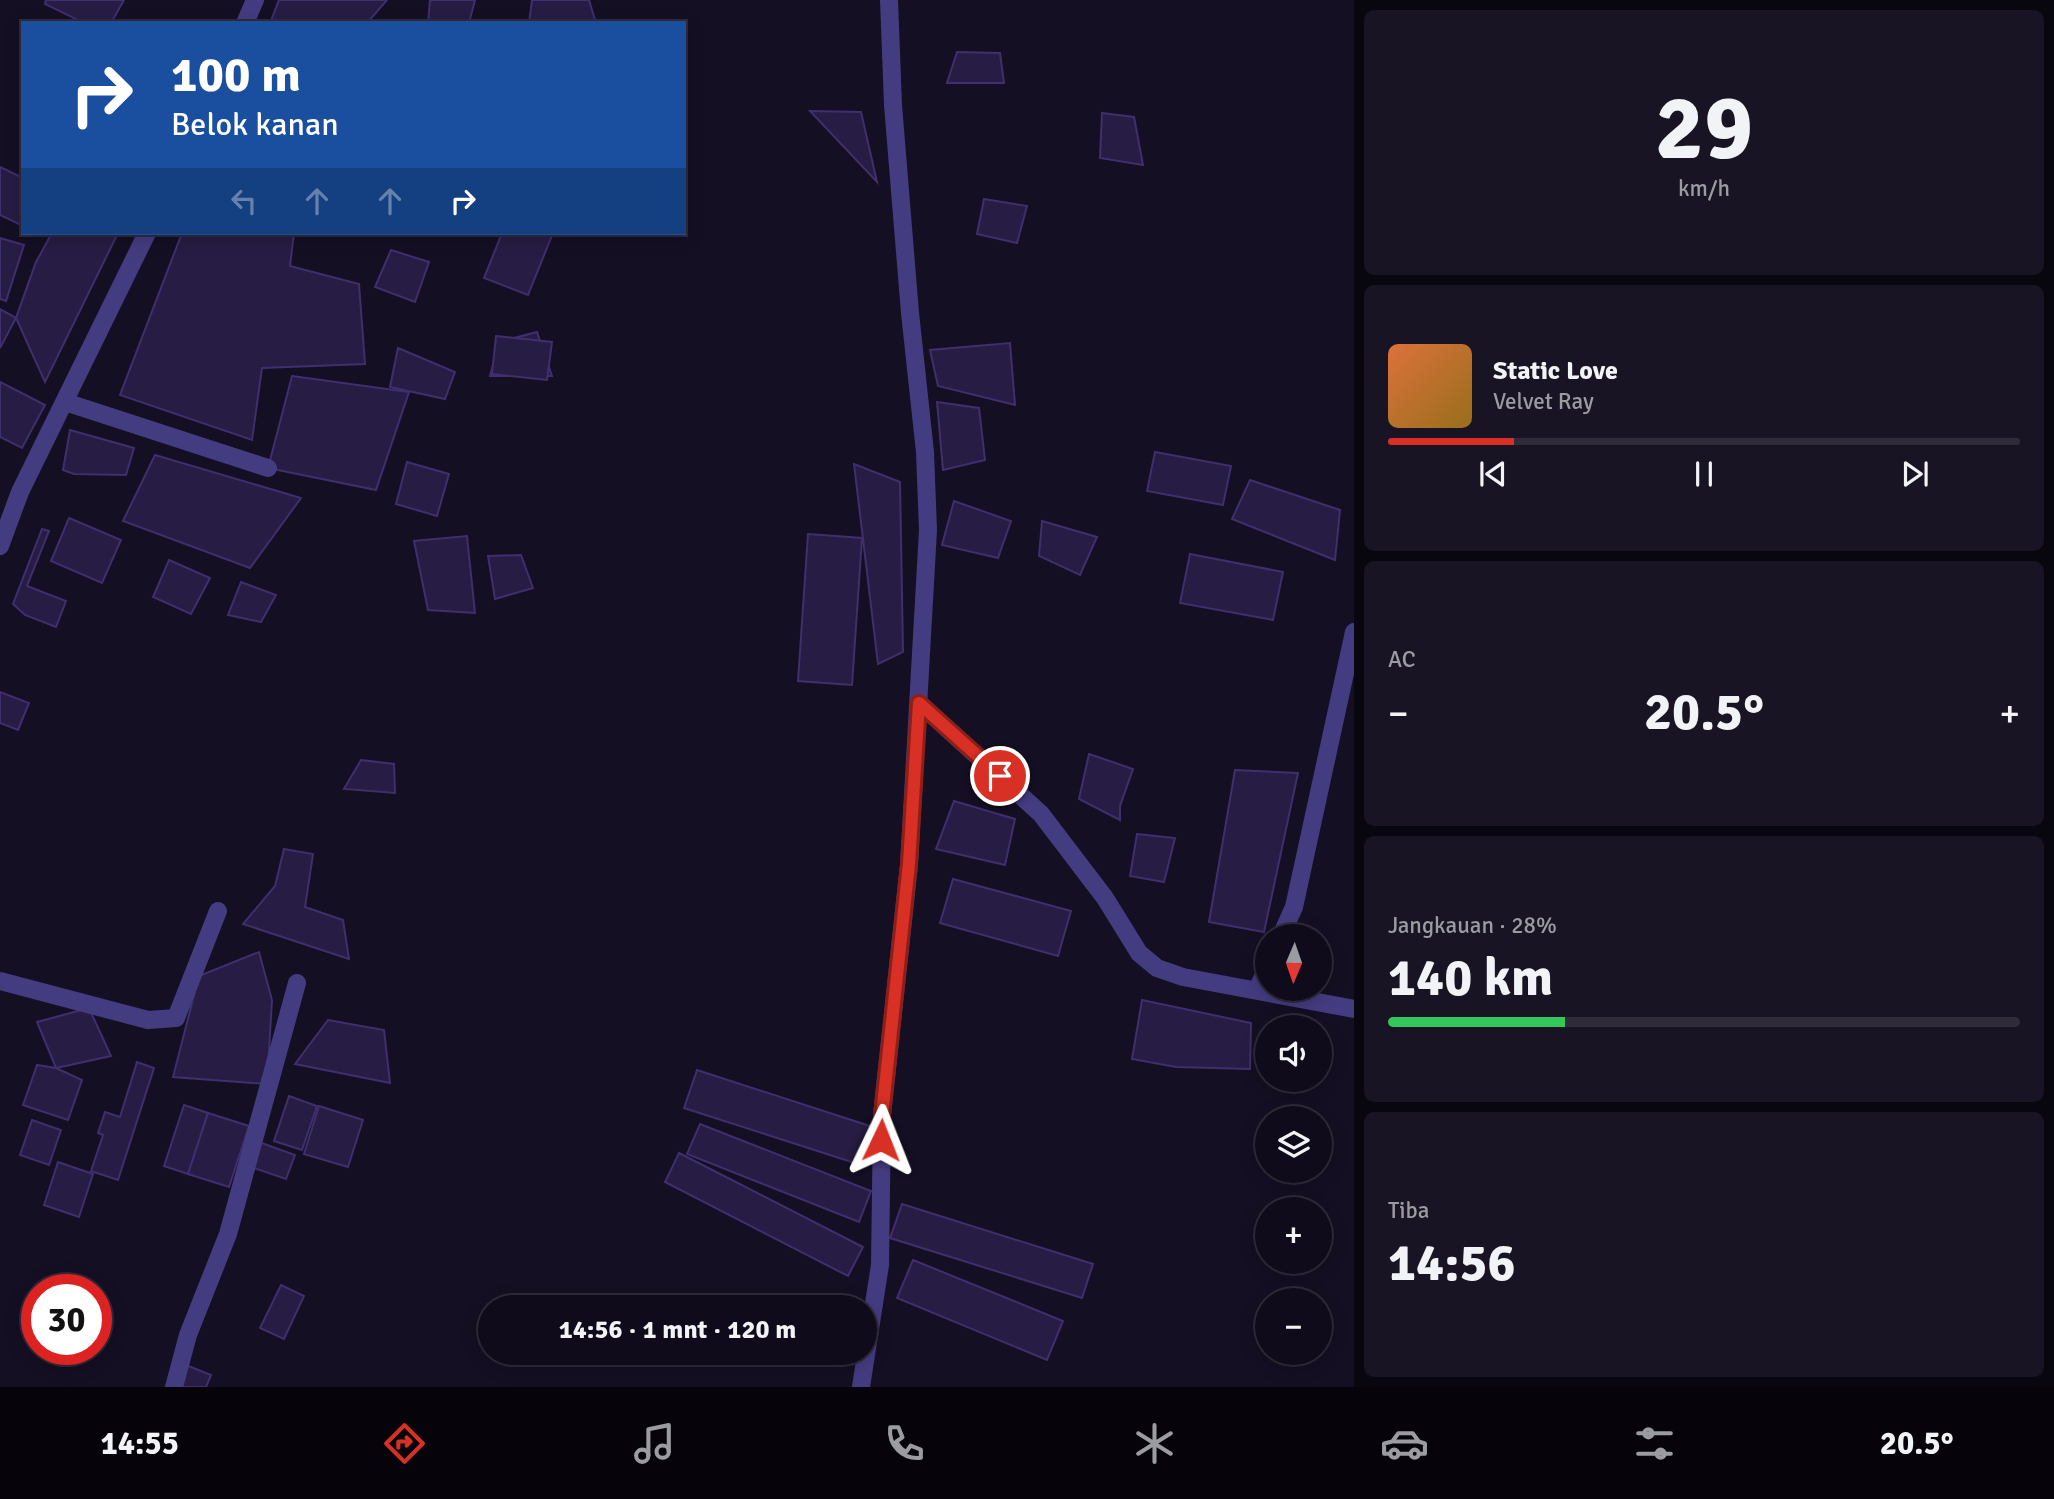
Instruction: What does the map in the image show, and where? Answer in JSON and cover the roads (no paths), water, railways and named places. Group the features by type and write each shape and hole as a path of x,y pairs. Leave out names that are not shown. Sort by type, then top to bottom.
{"street":[{"path":"246,21 255,0"},
{"path":"861,1387 880,1265 882,1115 909,864 928,530 925,452 910,313 893,105 889,0"},
{"path":"0,546 20,492 146,235"},
{"path":"65,402 268,468"},
{"path":"1286,924 1294,907 1354,632"},
{"path":"919,703 1041,814 1105,898 1139,953 1157,968 1183,977 1255,990"},
{"path":"0,981 148,1020 167,1021 176,1018 218,911"},
{"path":"174,1387 188,1335 228,1234 297,983"},
{"path":"1313,1001 1354,1009"}]}
